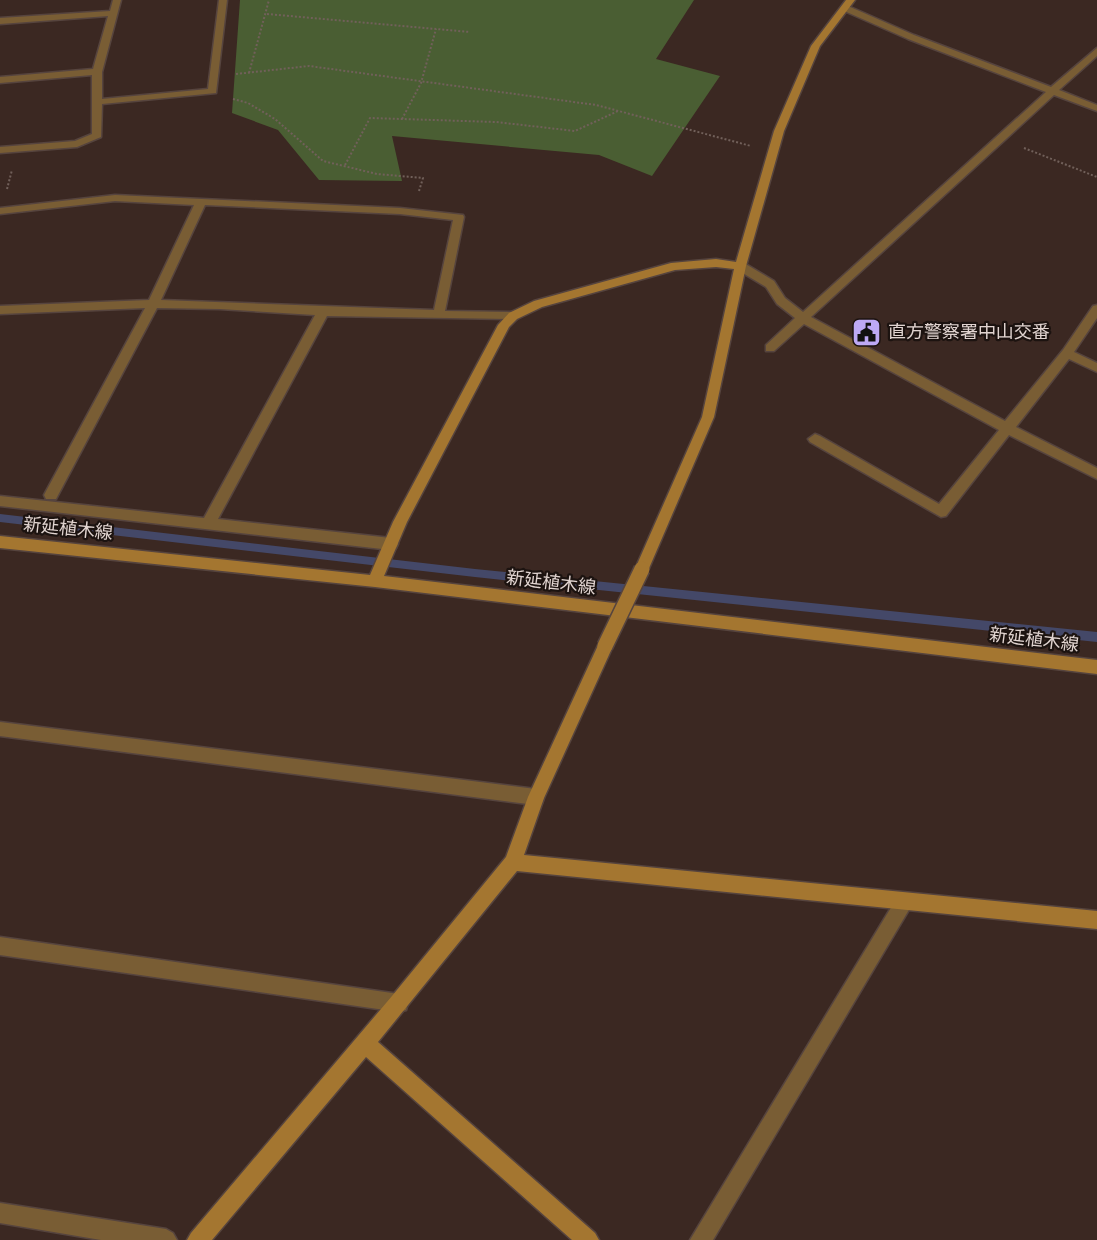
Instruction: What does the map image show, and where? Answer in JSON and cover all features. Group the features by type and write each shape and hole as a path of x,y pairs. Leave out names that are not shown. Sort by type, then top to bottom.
{"street":[{"path":"0,150 77,144 97,135 97,72 117,0"},
{"path":"97,102 213,91 223,0"},
{"path":"198,1240 366,1043 513,862 536,797 642,569 708,417 740,266 779,131 816,46 848,4 911,37 1097,108"},
{"path":"0,21 115,13"},
{"path":"770,348 1097,51"},
{"path":"0,80 97,72"},
{"path":"1,211 115,198 413,212 459,217 439,313"},
{"path":"51,495 153,304 201,202"},
{"path":"0,310 153,304 220,305 323,312 513,315 538,304 675,266 716,263 740,266 770,284 781,301 803,318 1007,429 1097,474"},
{"path":"815,439 941,512 1067,353 1097,309"},
{"path":"208,524 323,312"},
{"path":"375,581 391,544 501,331 513,315"},
{"path":"1067,353 1097,368"},
{"path":"0,501 391,544"},
{"name":"新延植木線","path":"0,542 375,581 1097,667"},
{"path":"0,729 536,797"},
{"path":"513,862 1097,920"},
{"path":"701,1240 904,902"},
{"path":"0,946 399,1003"},
{"path":"366,1043 588,1240"},
{"path":"0,1213 165,1240"}],"path":[{"path":"249,73 269,0"},
{"path":"267,14 470,32"},
{"path":"402,119 421,83 436,30"},
{"path":"214,75 309,66 596,105 773,150"},
{"path":"213,91 248,103 275,119 323,161 377,174 423,178 413,212"},
{"path":"345,165 370,118 496,122 575,131 619,111"},
{"path":"1001,138 1097,177"},
{"path":"1,211 17,149"}],"green space":[{"path":"240,0 694,0 656,59 720,76 652,176 599,155 392,136 402,181 319,180 278,130 232,113"}],"waterway":[{"path":"0,518 475,573 1097,637"}],"place":[{"name":"直方警察署中山交番","path":"867,332"}]}
